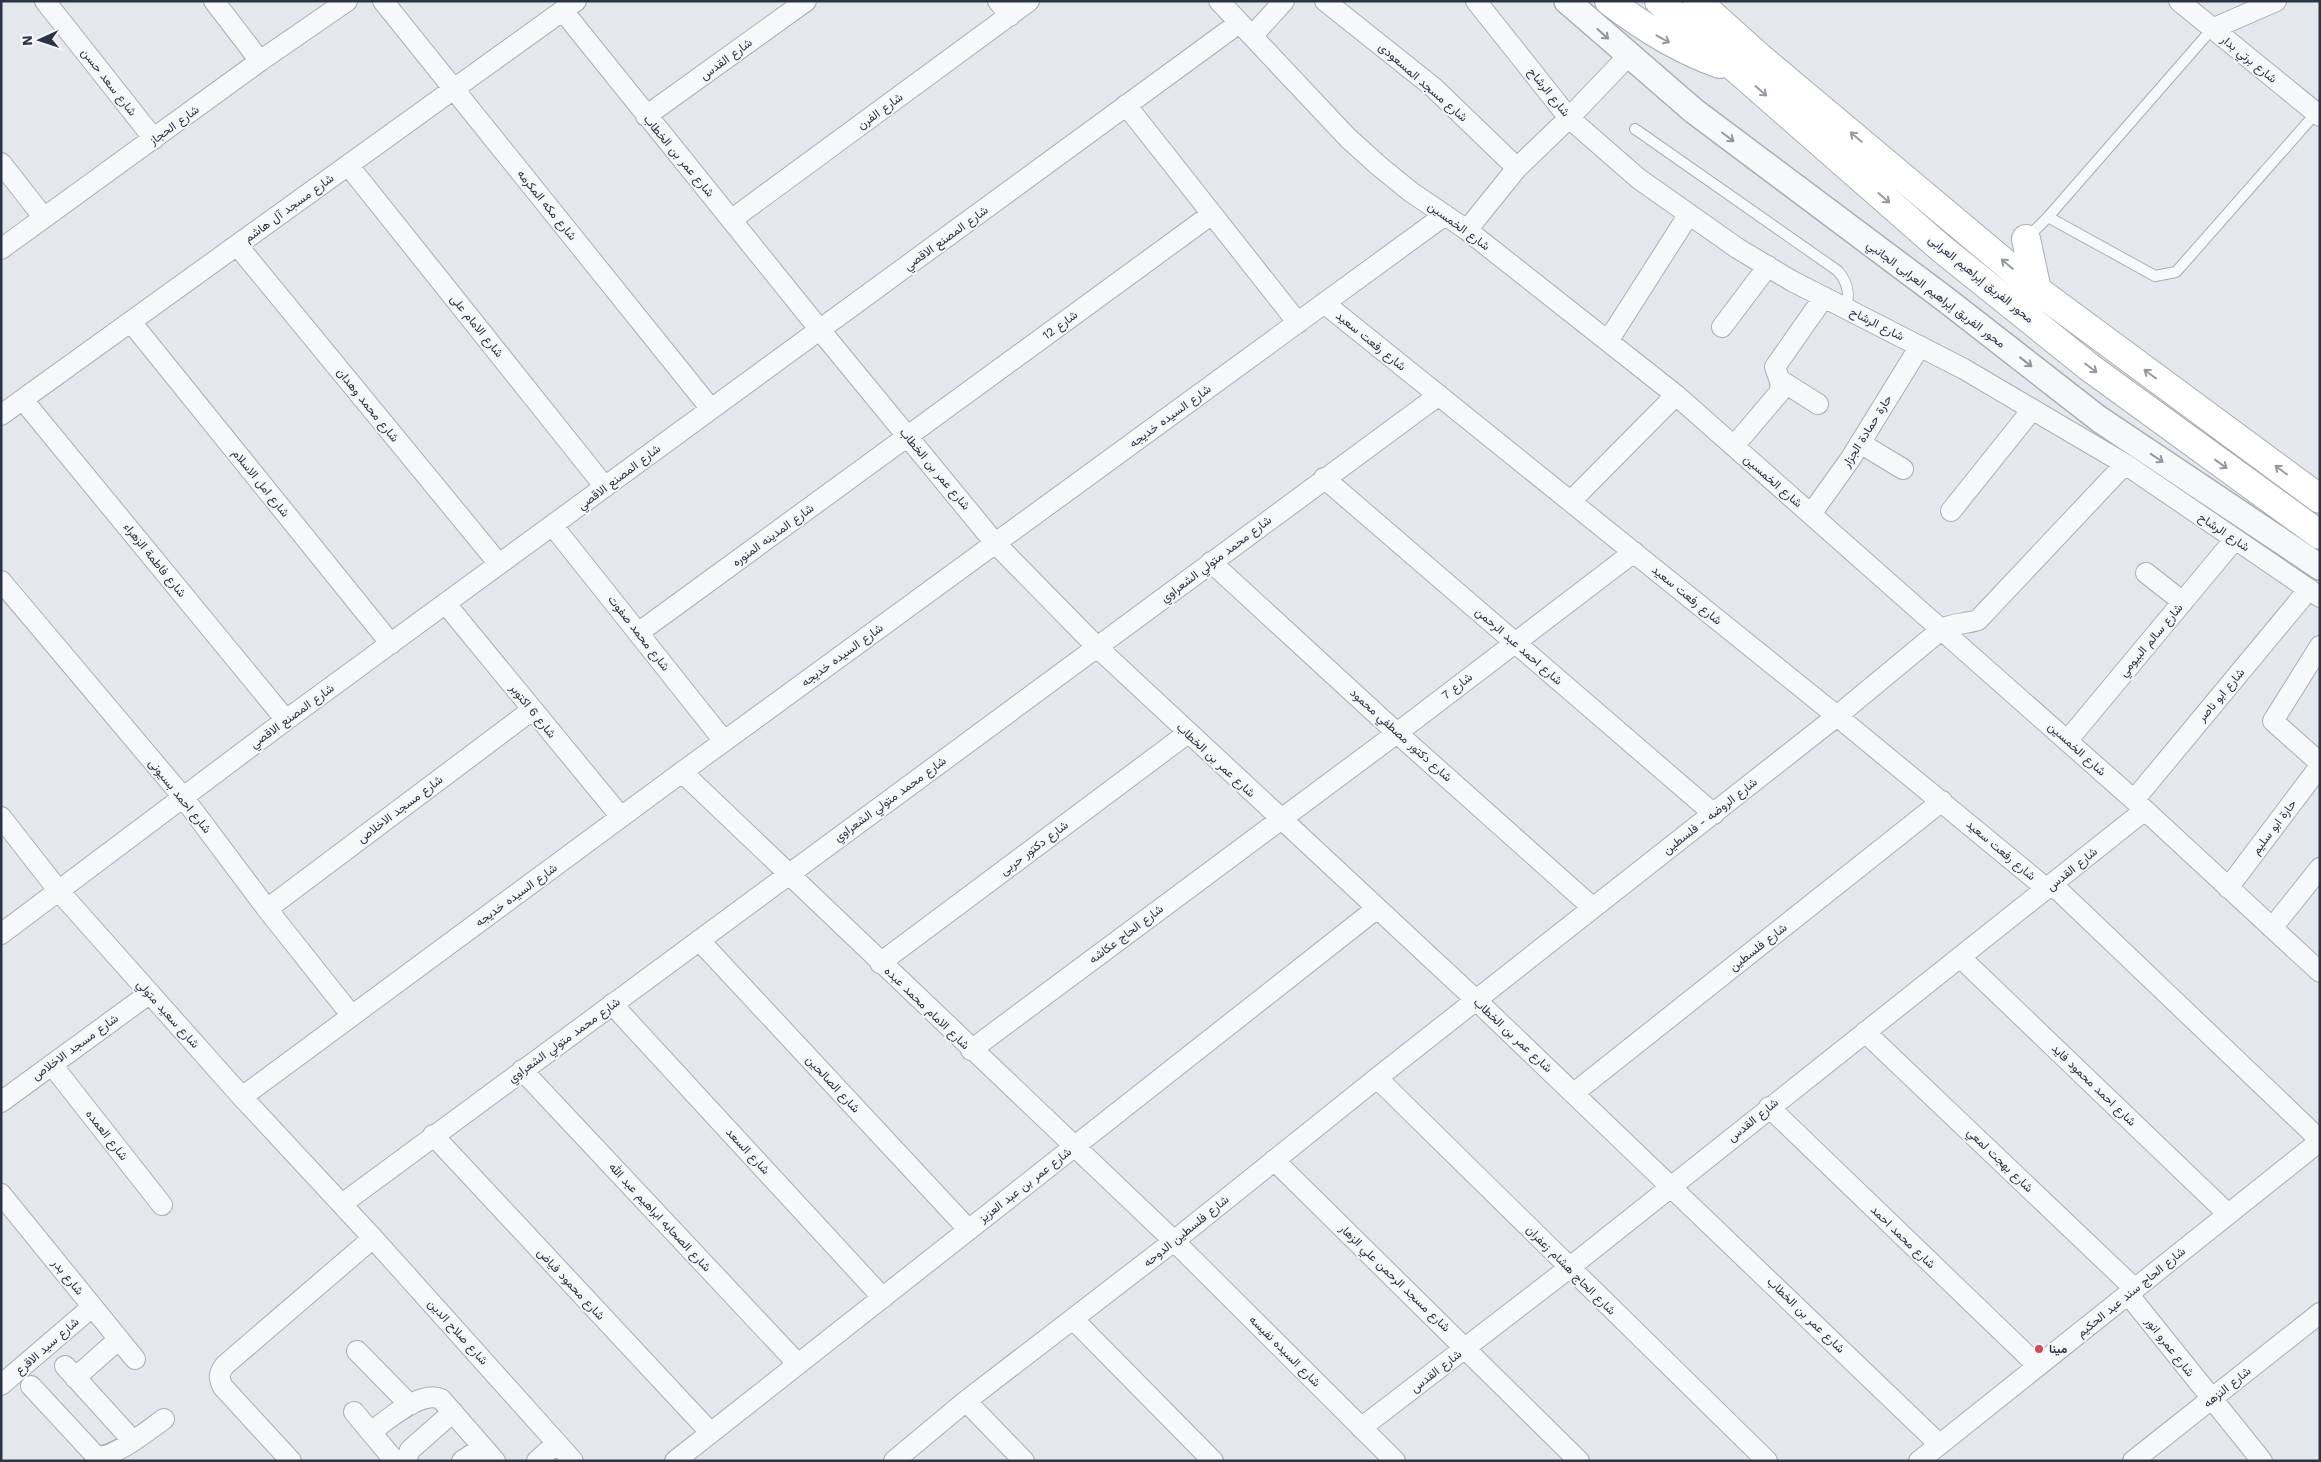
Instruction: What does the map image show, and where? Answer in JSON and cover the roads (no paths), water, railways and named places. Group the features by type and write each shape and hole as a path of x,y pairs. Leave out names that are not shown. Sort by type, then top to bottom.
{"main road":[{"path":"1609,1 1641,26 1664,39 1712,62 1738,71"},
{"name":"محور الفريق إبراهيم العرابى","path":"1659,1 1942,249 2058,342 2320,535"},
{"path":"1697,1 1758,56 2037,290 2320,500"},
{"path":"2026,239 2037,290"}],"street":[{"name":"شارع سعد حسن","path":"46,1 154,139"},
{"path":"214,1 260,61"},
{"name":"شارع الحجاز","path":"1,249 260,61 347,1"},
{"name":"شارع مكه المكرمه","path":"383,1 711,409"},
{"name":"شارع القدس","path":"646,116 806,1"},
{"name":"شارع الفرن","path":"731,220 1004,9 1029,1"},
{"name":"شارع الخمسين","path":"1219,1 1348,138 1398,182 1467,230 1676,395 2140,805 2320,972"},
{"path":"1246,30 1284,1"},
{"name":"شارع الرشاح","path":"1476,1 1570,118 1639,179 1737,248 1824,297 1964,369 2031,411 2125,464 2314,593"},
{"name":"محور الفريق إبراهيم العرابى الجانبي","path":"1567,1 1628,56 1694,111 1953,305 2099,419 2320,567"},
{"name":"شارع برتي بدار","path":"2179,1 2318,115"},
{"path":"2212,29 2276,1"},
{"name":"شارع مسجد المسعودى","path":"1331,3 1432,88 1517,168"},
{"name":"شارع مسجد آل هاشم","path":"1,415 570,6"},
{"name":"شارع عمر بن الخطاب","path":"570,6 646,116 995,543 1097,647 1574,1092 1939,1444"},
{"name":"شارع المصنع الاقصي","path":"1,934 286,720 1126,105 1246,30"},
{"path":"1467,230 1517,168 1570,118 1628,56"},
{"path":"1126,105 1298,323"},
{"path":"1,163 44,218"},
{"name":"شارع الامام على","path":"348,165 605,487"},
{"name":"شارع 12","path":"908,437 1212,214"},
{"path":"1608,340 1689,214"},
{"name":"شارع السيده خديجه","path":"242,1097 724,741 1445,215"},
{"name":"شارع محمد وهدان","path":"238,245 499,564"},
{"path":"1722,328 1768,266"},
{"path":"1818,404 1780,380 1775,371 1775,366 1824,297"},
{"name":"شارع رفعت سعيد","path":"1324,303 2050,887 2320,1141"},
{"name":"شارع امل الاسلام","path":"132,322 391,644"},
{"name":"حارة حمادة الجزار","path":"1811,514 1860,443 1920,346"},
{"path":"1734,446 1779,393 1780,380"},
{"name":"شارع محمد متولي الشعراوي","path":"342,1204 1439,395"},
{"path":"1571,501 1676,395"},
{"name":"شارع فاطمة الزهراء","path":"23,400 286,720"},
{"path":"1950,511 2031,411"},
{"name":"شارع المدينه المنوره","path":"638,633 908,437"},
{"path":"1860,443 1903,469"},
{"path":"1942,629 1950,624 1969,623 1986,613 2125,464"},
{"name":"شارع احمد عبد الرحمن","path":"1324,478 1714,814"},
{"name":"شارع محمد صفوت","path":"553,526 724,741"},
{"name":"شارع سالم البيومي","path":"2067,741 2235,539"},
{"name":"شارع 7","path":"1280,819 1634,552"},
{"name":"شارع دكتور مصطفي محمود","path":"1211,562 1592,907"},
{"path":"2146,573 2183,602"},
{"name":"شارع احمد بسيونى","path":"1,581 183,797 267,909 352,1016"},
{"name":"شارع ابو ناصر","path":"2140,805 2314,593"},
{"name":"شارع 6 اكتوبر","path":"446,604 621,817"},
{"name":"شارع الروضه - فلسطين","path":"1476,1000 1592,907 1838,716 1942,629"},
{"path":"2320,646 2273,721 2273,724 2320,764"},
{"name":"شارع مسجد الاخلاص","path":"267,909 532,710"},
{"name":"شارع دكتور حربى","path":"880,963 1188,733"},
{"name":"حارة ابو سليم","path":"2228,888 2320,764"},
{"name":"شارع الامام محمد عبده","path":"682,772 880,963 1174,1241"},
{"name":"شارع فلسطين","path":"1574,1092 1942,801"},
{"name":"شارع القدس","path":"1362,1428 1569,1268 1769,1107 2050,887 2140,805"},
{"name":"شارع سعيد متولي","path":"1,817 58,890 242,1097 342,1204"},
{"name":"شارع الحاج عكاشه","path":"972,1050 1280,819"},
{"path":"2272,928 2320,868"},
{"name":"شارع عمر بن عبد العزيز","path":"675,1461 1376,909"},
{"name":"شارع الصالحين","path":"699,940 968,1229"},
{"name":"شارع احمد محمود فايد","path":"1960,957 2228,1214"},
{"name":"شارع مسجد الاخلاص","path":"1,1102 150,993"},
{"name":"شارع فلسطين الدوحه","path":"894,1461 966,1401 1174,1241 1476,1000"},
{"name":"شارع السعد","path":"612,1004 883,1298"},
{"name":"شارع بهجت لمعي","path":"1865,1032 2132,1291"},
{"name":"شارع العمده","path":"52,1065 162,1205"},
{"name":"شارع الصحابه ابراهيم عبد الله","path":"522,1070 798,1364"},
{"name":"شارع الحاج هشام زعفران","path":"1377,1078 1767,1461"},
{"name":"شارع محمد احمد","path":"1769,1107 2038,1366"},
{"name":"شارع محمود فياض","path":"433,1136 710,1432"},
{"name":"شارع الحاج سند عبد الحكيم","path":"1918,1461 2320,1141"},
{"name":"شارع مسجد الرحمن علي الزهار","path":"1274,1160 1579,1461"},
{"name":"شارع بدر","path":"1,1194 135,1359"},
{"name":"شارع صلاح الدين","path":"342,1204 573,1461"},
{"path":"291,1461 223,1388 219,1380 220,1372 225,1365 373,1238"},
{"name":"شارع السيده نفيسه","path":"1174,1241 1395,1461"},
{"name":"شارع عمرو انور","path":"2132,1291 2212,1399 2262,1461"},
{"name":"شارع سيد الاقرع","path":"1,1386 92,1307"},
{"name":"شارع النزهه","path":"2133,1461 2319,1315"},
{"path":"1073,1319 1213,1461"},
{"path":"119,1339 70,1372 133,1440"},
{"path":"357,1350 410,1405"},
{"path":"31,1386 94,1455 105,1457 164,1419"},
{"path":"371,1432 410,1405 429,1396 435,1396 441,1399 489,1454 462,1461"},
{"path":"966,1401 1024,1461"},
{"path":"354,1412 393,1460 406,1461 410,1450 453,1412"},
{"path":"537,1461 557,1442"}],"lane":[{"path":"2026,239 2048,218 2212,29"},
{"path":"2048,218 2155,276 2176,272 2318,115"},
{"path":"1635,129 1838,271 1847,284 1846,308"}],"place":[{"name":"مينا","path":"2039,1349"}]}
